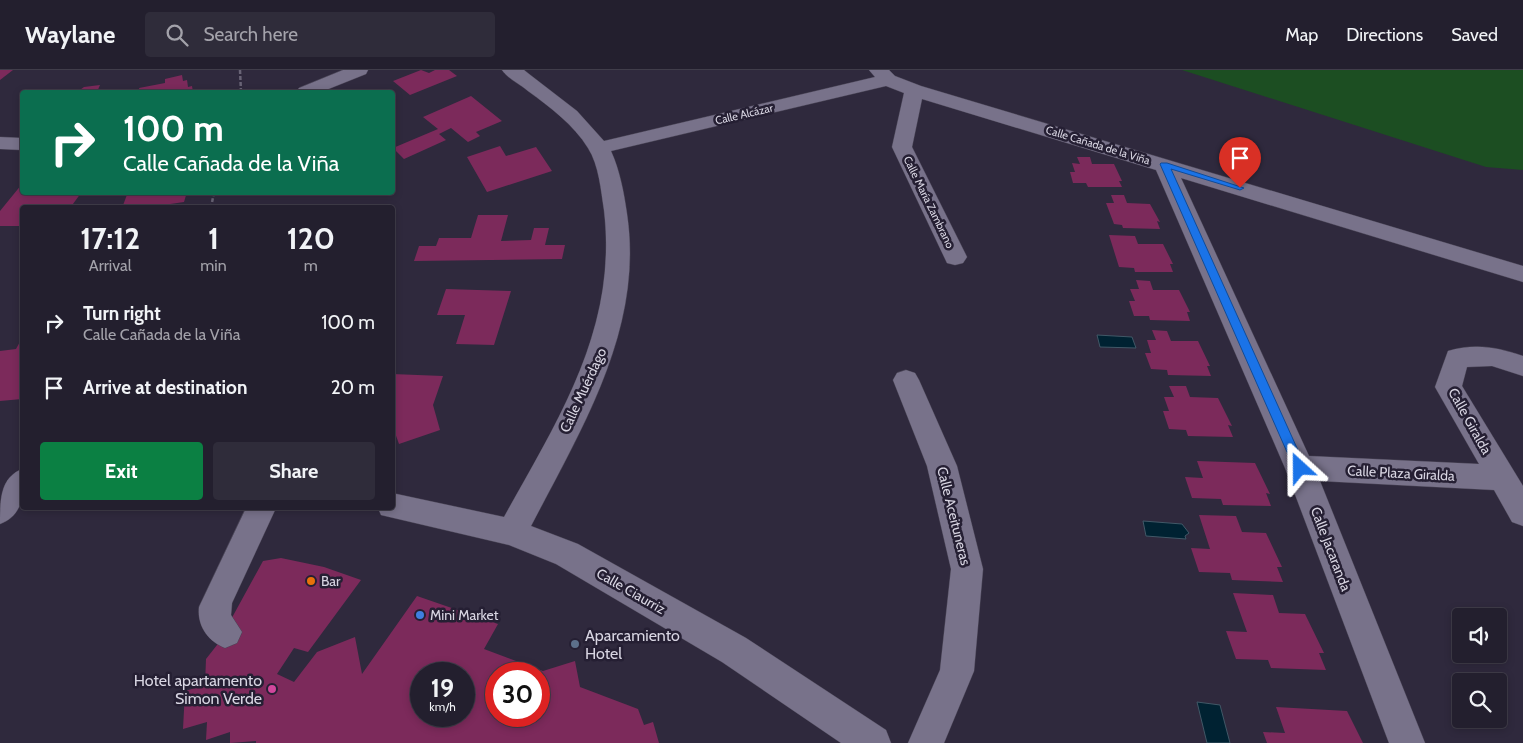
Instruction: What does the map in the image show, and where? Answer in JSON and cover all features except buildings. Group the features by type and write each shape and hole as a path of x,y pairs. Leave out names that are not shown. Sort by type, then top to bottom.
{"street":[{"path":"311,90 359,70"},
{"name":"Calle Muérdago","path":"511,70 548,95 599,148 617,215 620,256 613,315 602,355 512,532"},
{"name":"Calle Alcázar","path":"599,148 883,75"},
{"name":"Calle Cañada de la Viña","path":"883,75 914,90 1523,274"},
{"name":"Calle María Zambrano","path":"914,90 902,147 955,257"},
{"path":"0,143 20,144"},
{"name":"Calle Jacaranda","path":"1164,164 1300,468 1407,743"},
{"name":"Calle Giralda","path":"1523,366 1493,356 1457,358 1448,386 1523,513"},
{"name":"Calle Aceituneras","path":"906,380 942,466 967,569 957,671 926,743"},
{"name":"Calle Plaza Giralda","path":"1300,468 1502,478"},
{"path":"0,482 20,481"},
{"path":"0,511 20,484"},
{"name":"Calle Ciaurriz","path":"395,507 512,532 567,554 734,650 872,743"},
{"path":"225,632 216,623 213,613 216,602 260,510"}],"path":[{"path":"240,70 241,90"}],"green space":[{"path":"1182,70 1523,70 1523,170 1486,167"}],"water":[{"path":"1097,335 1132,337 1136,348 1100,347"},
{"path":"1143,521 1182,524 1189,533 1185,536 1186,539 1146,536"},
{"path":"1197,702 1220,705 1230,743 1207,743"}],"place":[{"name":"Bar","path":"311,581"},
{"name":"Mini Market","path":"420,615"},
{"name":"Aparcamiento Hotel","path":"575,644"},
{"name":"Hotel apartamento Simon Verde","path":"272,689"}],"route":[{"path":"1240,188 1164,164 1300,468"}]}
